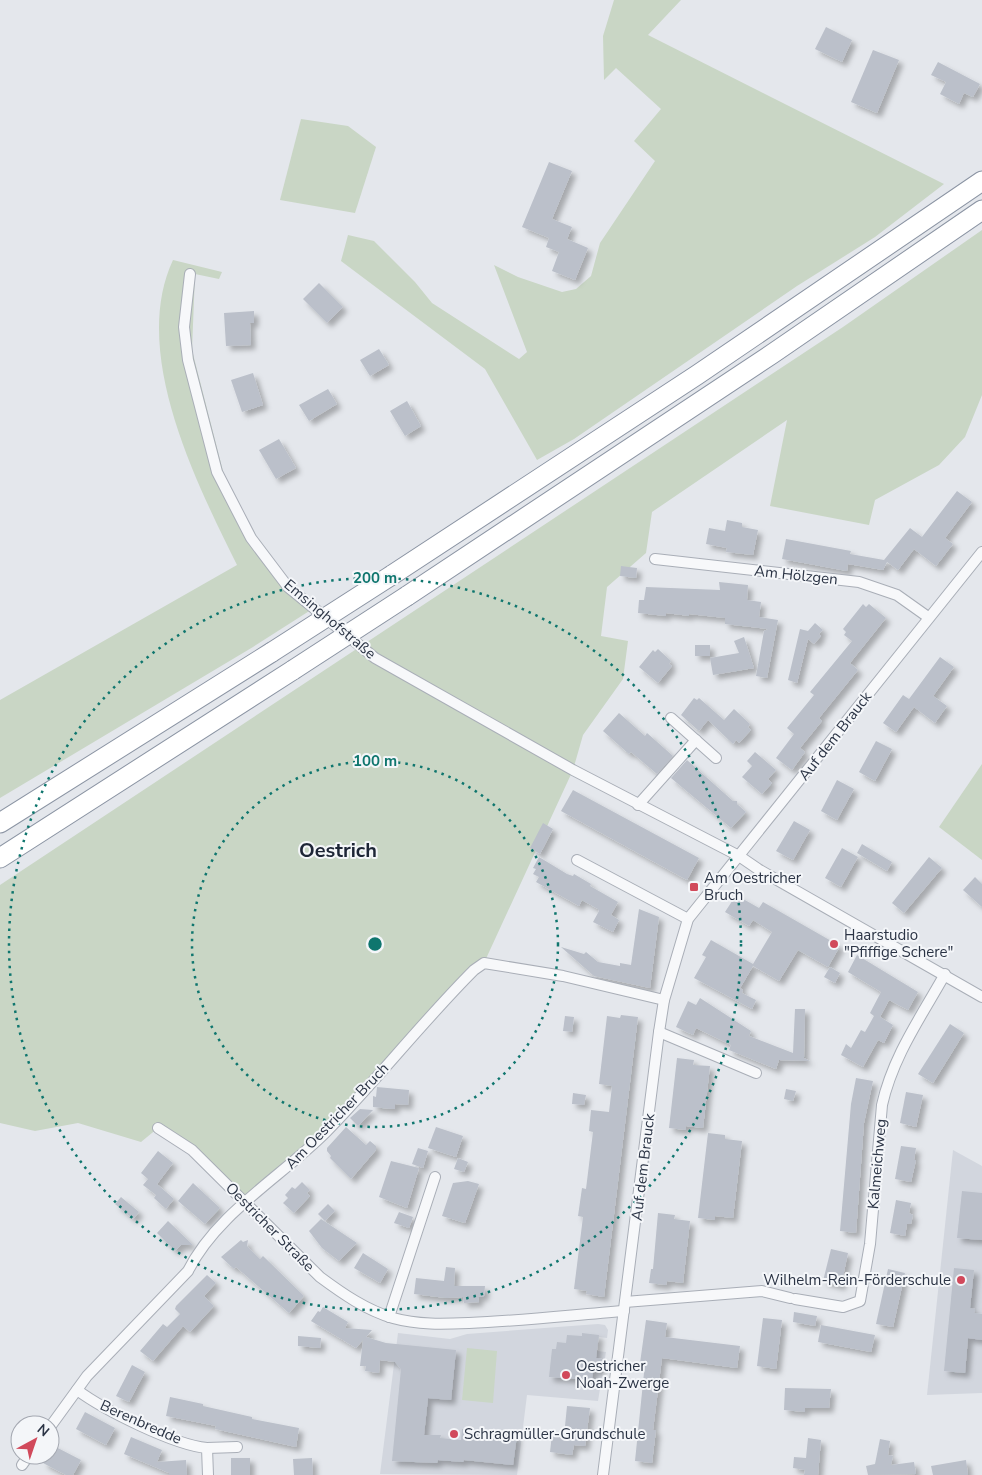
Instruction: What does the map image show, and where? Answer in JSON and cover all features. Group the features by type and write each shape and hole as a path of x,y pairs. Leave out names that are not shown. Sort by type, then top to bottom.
{"highway":[{"path":"0,823 272,652 689,381 982,181"},
{"path":"0,858 407,596 772,354 982,210"}],"street":[{"name":"Emsinghofstraße","path":"190,274 184,327 188,360 217,472 251,538 288,587 376,658 638,805 739,856 758,869 945,974 982,997"},
{"name":"Auf dem Brauck","path":"603,1475 659,1032 664,1000 688,919 928,617 982,552"},
{"name":"Am Hölzgen","path":"655,559 859,582 897,595 928,617"},
{"path":"670,718 716,758"},
{"path":"638,805 696,740"},
{"path":"577,860 688,919"},
{"name":"Am Oestricher Bruch","path":"59,1415 87,1376 188,1271 199,1249 245,1202 280,1175 326,1132 460,983 484,963 563,976 664,1000"},
{"name":"Kalmeichweg","path":"625,1306 762,1291 792,1299 843,1306 860,1301 870,1244 882,1105 886,1085 905,1044 945,974"},
{"path":"659,1032 756,1073"},
{"name":"Oestricher Straße","path":"158,1128 192,1150 320,1277 344,1295 389,1317 416,1323 437,1324 499,1322 625,1306"},
{"path":"389,1317 435,1177"},
{"name":"Berenbredde","path":"77,1390 90,1399 143,1426 196,1447 237,1447"},
{"path":"207,1448 208,1475"}],"shaded area":[{"name":"Wilhelm-Rein-Förderschule","path":"953,1150 982,1166 982,1393 927,1395"},
{"name":"Schragmüller-Grundschule","path":"605,1325 608,1330 607,1338 599,1337 597,1351 606,1352 598,1401 527,1395 517,1475 380,1474 398,1333 450,1339 467,1334"}],"green space":[{"path":"614,0 681,0 648,35 944,184 875,237 797,286 574,439 537,460 485,369 341,261 348,235 374,241 415,282 432,303 519,359 527,352 494,265 518,277 562,292 576,289 591,276 600,243 655,161 634,141 661,109 616,68 604,80 603,36"},
{"path":"301,119 348,126 376,147 355,213 280,200"},
{"path":"982,230 982,395 965,437 939,465 875,500 869,525 770,506 787,420 652,512 646,553 607,587 601,636 628,641 623,679 583,735 573,770 484,963 367,1087 245,1202 226,1182 158,1128 141,1142 78,1123 35,1131 0,1123 0,885 843,327"},
{"path":"173,260 222,272 219,279 195,274 192,350 224,475 252,544 314,608 253,647 0,798 0,700 237,565 187,456 174,416 164,375 159,335 162,296"},
{"path":"982,764 982,860 939,827"},
{"path":"467,1348 497,1351 493,1403 462,1400"}],"building":[{"path":"826,27 852,40 842,62 815,49"},
{"path":"873,50 899,60 877,113 851,102"},
{"path":"938,62 980,84 973,97 964,93 959,104 940,94 946,82 931,75"},
{"path":"549,162 572,171 552,219 572,227 567,239 588,248 575,280 552,271 559,252 546,247 549,238 522,227"},
{"path":"319,283 343,307 327,323 303,299"},
{"path":"254,311 254,323 250,323 251,345 226,346 224,313"},
{"path":"379,349 389,365 370,376 360,360"},
{"path":"253,373 263,405 242,412 231,380"},
{"path":"328,389 337,404 309,421 299,405"},
{"path":"407,401 421,426 405,436 390,411"},
{"path":"279,439 296,468 276,479 259,450"},
{"path":"957,491 972,502 945,538 953,544 936,566 914,549 898,570 887,562 883,570 848,564 847,571 782,559 786,539 851,551 850,554 884,560 910,528 922,537"},
{"path":"727,520 742,523 742,527 758,530 753,555 726,552 727,548 706,544 709,528 725,531"},
{"path":"621,566 637,568 636,578 620,576"},
{"path":"719,582 748,585 747,600 761,602 759,617 778,620 767,678 756,676 764,631 768,629 725,624 725,618 689,614 689,616 666,613 666,616 638,613 639,600 644,600 646,587 720,590"},
{"path":"863,604 866,607 869,604 886,618 850,663 858,670 819,718 822,721 800,748 805,752 792,770 776,758 794,734 787,728 814,695 810,692 852,641 844,635 846,632 843,629"},
{"path":"815,623 823,630 819,634 821,636 814,644 808,639 797,683 788,680 800,629 808,631"},
{"path":"744,637 754,668 713,675 710,658 739,653 734,641"},
{"path":"695,645 710,645 710,656 695,656"},
{"path":"658,649 671,661 669,664 672,666 658,683 639,667 653,650 655,652"},
{"path":"940,657 954,667 933,696 947,706 935,723 914,707 896,732 883,723 903,695 909,699"},
{"path":"694,698 697,700 699,698 724,720 734,709 750,724 748,727 751,730 739,743 736,740 733,744 708,720 699,731 681,715"},
{"path":"619,713 645,736 647,733 673,756 657,774 631,752 629,754 603,731"},
{"path":"876,741 892,749 875,781 859,772"},
{"path":"755,752 776,770 768,779 772,783 762,794 742,777 752,766 747,761"},
{"path":"687,760 733,801 737,801 737,804 746,812 731,828 671,778"},
{"path":"837,780 854,789 837,820 821,811"},
{"path":"573,790 699,858 687,880 561,811"},
{"path":"794,821 810,830 793,860 776,851"},
{"path":"543,823 553,829 540,854 530,848"},
{"path":"862,844 892,862 887,871 857,853"},
{"path":"842,848 858,857 841,887 825,878"},
{"path":"539,857 567,874 573,876 574,874 591,884 590,886 618,902 611,915 619,920 613,932 593,922 599,911 598,909 582,900 579,906 536,882 539,877 533,874 536,869 533,868"},
{"path":"929,857 942,868 904,913 892,903"},
{"path":"975,877 982,884 982,907 963,890"},
{"path":"736,895 759,908 763,902 840,946 828,967 798,950 779,981 753,966 740,988 743,990 742,993 756,1000 752,1009 694,978 706,957 702,955 711,940 753,964 772,932 753,920 749,926 725,912"},
{"path":"639,909 659,917 650,988 594,976 561,947 584,954 586,952 598,962 620,966 620,963 631,965"},
{"path":"857,955 918,992 908,1010 889,1000 880,1017 893,1025 884,1043 878,1040 863,1067 841,1055 846,1044 851,1048 861,1030 865,1032 874,1016 870,1013 881,992 848,972"},
{"path":"830,967 840,973 835,983 824,977"},
{"path":"700,998 751,1031 749,1036 793,1053 795,1009 805,1009 804,1058 810,1061 779,1060 776,1069 729,1050 731,1045 696,1028 693,1035 676,1027 688,1001 696,1005"},
{"path":"621,1015 638,1017 604,1297 586,1294 587,1291 574,1289 583,1217 578,1216 582,1188 586,1189 593,1132 589,1131 591,1110 609,1112 612,1086 599,1084 607,1016 620,1018"},
{"path":"565,1016 574,1017 572,1032 563,1031"},
{"path":"950,1024 964,1033 933,1083 918,1074"},
{"path":"677,1058 694,1060 693,1065 710,1066 703,1128 686,1126 686,1130 669,1128"},
{"path":"856,1078 873,1081 864,1123 856,1233 840,1231 851,1104"},
{"path":"377,1087 409,1090 408,1105 395,1104 395,1109 373,1107 373,1096 376,1097"},
{"path":"786,1089 796,1091 793,1101 784,1099"},
{"path":"906,1092 923,1095 916,1127 900,1123"},
{"path":"573,1093 586,1095 584,1105 572,1104"},
{"path":"360,1109 373,1110 358,1126 350,1118"},
{"path":"346,1127 366,1145 370,1141 376,1146 376,1150 351,1179 330,1158 331,1156 327,1151 327,1148"},
{"path":"436,1127 463,1136 456,1157 428,1148"},
{"path":"708,1133 725,1135 725,1139 742,1141 733,1218 715,1216 715,1220 698,1218"},
{"path":"901,1146 916,1148 914,1160 916,1160 911,1182 895,1179"},
{"path":"418,1148 428,1151 423,1168 412,1164"},
{"path":"158,1151 173,1163 157,1184 174,1199 166,1209 154,1198 156,1195 143,1185 148,1179 141,1173"},
{"path":"458,1158 468,1162 464,1172 454,1169"},
{"path":"391,1161 419,1168 407,1208 379,1197"},
{"path":"468,1181 479,1184 465,1223 442,1216 453,1183"},
{"path":"302,1182 310,1190 307,1193 310,1196 294,1213 283,1203 288,1198 285,1195 292,1187 295,1189"},
{"path":"193,1183 220,1208 205,1224 178,1201"},
{"path":"962,1191 982,1193 982,1240 957,1238"},
{"path":"121,1197 139,1212 133,1219 115,1204"},
{"path":"896,1200 911,1203 909,1213 913,1215 911,1224 907,1224 905,1236 890,1233"},
{"path":"328,1204 335,1211 325,1221 318,1214"},
{"path":"399,1212 413,1217 409,1228 394,1223"},
{"path":"658,1213 675,1215 674,1219 690,1221 683,1283 667,1281 666,1285 649,1283 651,1269 653,1269"},
{"path":"321,1219 357,1243 339,1261 322,1248 309,1231"},
{"path":"168,1221 193,1245 181,1245 175,1251 157,1233"},
{"path":"241,1240 243,1242 248,1240 247,1246 260,1259 263,1256 304,1296 289,1313 236,1267 234,1269 221,1257"},
{"path":"831,1249 848,1253 841,1286 823,1281"},
{"path":"363,1253 388,1269 380,1283 354,1268"},
{"path":"446,1267 455,1268 454,1286 485,1286 484,1296 478,1297 479,1302 464,1303 463,1297 446,1298 414,1294 416,1278 444,1281"},
{"path":"954,1268 974,1270 970,1308 975,1309 974,1313 982,1314 982,1340 968,1338 965,1373 944,1371"},
{"path":"888,1269 905,1273 893,1327 876,1324"},
{"path":"207,1275 216,1283 204,1296 214,1306 190,1332 183,1326 153,1361 140,1351 163,1324 167,1327 180,1314 175,1309 176,1306"},
{"path":"323,1307 348,1322 345,1328 372,1330 366,1337 386,1343 456,1350 451,1400 428,1398 424,1435 441,1435 440,1438 461,1440 462,1429 517,1435 513,1465 464,1460 463,1462 438,1460 437,1463 392,1461 401,1369 395,1362 380,1360 379,1373 365,1371 366,1366 360,1366 363,1340 356,1348 311,1321"},
{"path":"794,1312 817,1316 815,1326 793,1322"},
{"path":"763,1318 782,1320 776,1369 757,1366"},
{"path":"646,1320 667,1323 665,1337 740,1346 737,1368 662,1358 653,1430 656,1430 652,1463 635,1461 645,1363 640,1363"},
{"path":"821,1325 875,1335 871,1352 818,1342"},
{"path":"582,1333 599,1335 596,1358 602,1359 601,1371 593,1370 592,1380 549,1377 552,1349 556,1349 557,1342 566,1343 567,1335 582,1336"},
{"path":"298,1336 321,1338 320,1348 298,1346"},
{"path":"132,1365 145,1372 129,1402 116,1396"},
{"path":"785,1388 831,1389 829,1408 805,1408 805,1412 784,1410"},
{"path":"170,1397 252,1417 252,1419 299,1428 296,1447 215,1429 216,1426 166,1416"},
{"path":"567,1406 590,1408 585,1446 574,1445 572,1455 550,1452 552,1434 564,1436"},
{"path":"85,1412 115,1428 106,1445 76,1429"},
{"path":"131,1437 162,1450 157,1462 186,1460 187,1475 169,1475 169,1473 124,1454"},
{"path":"808,1438 821,1440 818,1475 804,1475 805,1470 793,1468 794,1457 806,1458"},
{"path":"880,1439 890,1441 888,1455 893,1456 891,1465 914,1462 916,1474 868,1475 866,1466 875,1464"},
{"path":"60,1449 81,1460 73,1475 66,1475 47,1465 60,1465"},
{"path":"231,1458 250,1458 250,1475 231,1475"},
{"path":"312,1458 313,1475 294,1475 293,1459"},
{"path":"966,1460 968,1475 933,1475 931,1466"}],"place":[{"name":"Am Oestricher Bruch","path":"694,887"},
{"name":"Haarstudio \"Pfiffige Schere\"","path":"834,944"},
{"name":"Wilhelm-Rein-Förderschule","path":"961,1280"},
{"name":"Oestricher Noah-Zwerge","path":"566,1375"},
{"name":"Schragmüller-Grundschule","path":"454,1434"}],"district":[{"name":"Oestrich","path":"338,850"}]}
